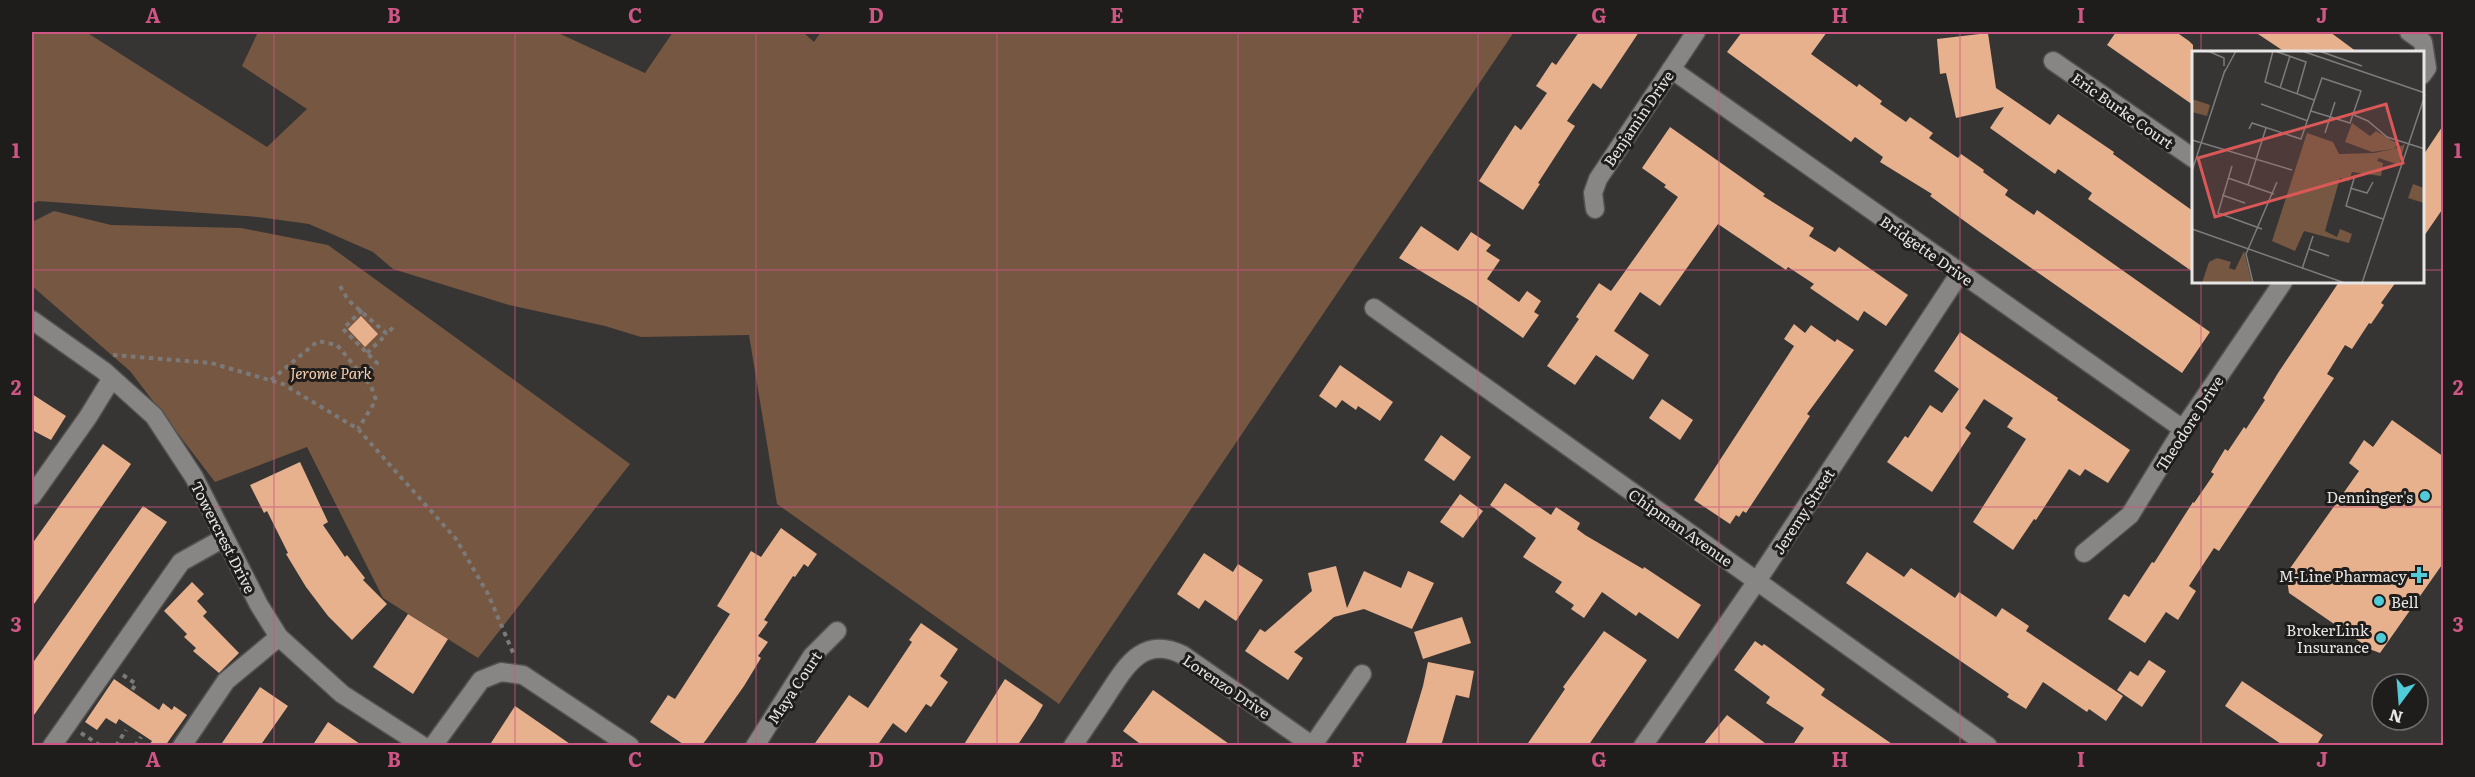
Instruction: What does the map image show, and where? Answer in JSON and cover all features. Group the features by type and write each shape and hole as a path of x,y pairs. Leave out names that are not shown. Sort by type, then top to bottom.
{"street":[{"name":"Benjamin Drive","path":"1595,209 1593,193 1598,179 1696,32"},
{"path":"2409,32 2424,42 2427,68 2424,72"},
{"name":"Eric Burke Court","path":"2053,61 2192,157"},
{"name":"Bridgette Drive","path":"1671,69 2183,429"},
{"name":"Jeremy Street","path":"1643,746 1757,581 1960,273"},
{"name":"Theodore Drive","path":"2084,553 2130,515 2183,429 2282,284"},
{"name":"Chipman Avenue","path":"1374,309 1988,746"},
{"name":"Towercrest Drive","path":"32,320 112,378 154,416 194,477 259,605 279,637 342,694 423,746"},
{"path":"32,496 88,417 112,378"},
{"path":"52,746 181,562 224,538"},
{"name":"Maya Court","path":"755,746 812,656 837,631"},
{"path":"182,746 226,681 279,637"},
{"name":"Lorenzo Drive","path":"1073,746 1125,666 1140,654 1158,649 1171,650 1183,655 1313,745"},
{"path":"433,746 481,680 501,672 523,675 630,746"},
{"path":"1313,745 1362,674"}],"path":[{"path":"340,286 348,300 395,336"},
{"path":"362,310 343,329 377,363 363,376"},
{"path":"367,353 395,325"},
{"path":"271,380 318,341 337,345 371,386 376,400 358,429"},
{"path":"79,354 148,356 211,363 283,384 358,429 456,539 488,594 523,675"},
{"path":"116,746 126,730"},
{"path":"135,746 141,737"},
{"path":"89,746 92,740"}],"green space":[{"path":"32,32 86,32 267,147 307,109 242,66 258,32 556,32 645,73 673,32 803,32 814,42 821,32 1514,32 1059,704 777,504 749,335 641,337 605,326 509,305 393,269 373,252 309,224 258,217 38,201 32,204"},
{"name":"Jerome Park","path":"54,211 111,225 241,228 328,245 630,464 478,658 383,598 307,447 215,482 130,371 32,286 32,222"}],"building":[{"path":"1579,32 1639,32 1601,89 1593,83 1567,121 1575,126 1523,210 1479,181 1515,125 1521,130 1547,93 1536,86 1552,62 1556,65"},
{"path":"1742,32 1827,32 1811,54 1857,87 1859,84 1882,101 1880,104 1906,122 1910,117 1933,133 1929,138 1958,158 1961,154 1984,170 1983,172 2008,190 2005,195 2034,215 2037,210 2210,332 2182,373 1981,233 1930,196 1932,194 1880,162 1883,157 1855,137 1851,142 1727,52"},
{"path":"2116,32 2176,32 2189,41 2193,45 2192,104 2107,45"},
{"path":"2255,32 2330,32 2356,51 2284,51"},
{"path":"1988,33 1996,88 2050,125 2058,114 2114,152 2113,154 2192,210 2192,271 2088,199 2092,193 2058,169 2055,174 1990,128 2004,107 1956,118 1946,73 1940,74 1937,39"},
{"path":"2444,124 2444,207 2424,236 2424,154"},
{"path":"1670,127 1765,194 1763,196 1814,228 1809,236 1835,252 1839,247 1908,295 1886,326 1864,311 1858,321 1810,288 1814,284 1788,267 1786,270 1718,224 1660,306 1640,292 1614,331 1649,355 1633,380 1596,355 1575,385 1547,366 1579,319 1576,317 1599,283 1611,291 1678,197 1664,187 1666,185 1642,168"},
{"path":"1421,226 1458,251 1471,232 1491,245 1486,251 1500,260 1487,279 1519,302 1527,291 1541,301 1534,312 1539,315 1523,338 1472,302 1399,258"},
{"path":"2338,284 2395,284 2381,303 2384,305 2352,349 2345,345 2327,374 2334,378 2219,551 2214,548 2189,586 2196,591 2178,620 2166,612 2145,643 2108,619 2124,594 2129,597 2152,562 2154,563 2214,474 2211,472 2225,449 2228,451 2244,427 2246,429 2265,400 2263,398"},
{"path":"361,316 378,334 365,347 348,329"},
{"path":"1794,324 1805,333 1811,325 1835,342 1837,339 1854,350 1807,414 1810,416 1746,513 1743,511 1739,517 1736,515 1730,524 1694,500 1794,346 1784,339"},
{"path":"1960,332 2130,450 2108,483 2085,469 2080,476 2069,469 2036,520 2034,519 2013,550 1973,522 2026,439 2007,427 2013,418 1984,399 1965,428 1971,433 1932,492 1887,462 1905,436 1908,438 1930,405 1942,413 1959,389 1934,371"},
{"path":"1340,365 1393,402 1380,421 1358,406 1356,410 1342,400 1336,408 1319,396"},
{"path":"32,394 66,416 51,440 32,430"},
{"path":"1662,399 1693,420 1680,440 1649,418"},
{"path":"2392,420 2444,457 2444,562 2380,653 2372,650 2289,593 2286,574 2359,471 2349,463 2364,440 2373,447"},
{"path":"1441,435 1471,457 1454,481 1424,460"},
{"path":"103,444 131,464 32,607 32,544"},
{"path":"300,462 328,522 323,525 345,557 347,555 365,578 363,580 387,604 352,640 328,616 306,587 286,554 288,553 267,511 264,513 250,485"},
{"path":"1505,483 1551,515 1556,507 1580,523 1577,529 1585,535 1643,569 1644,567 1701,605 1678,639 1639,612 1636,616 1602,592 1584,618 1571,609 1574,605 1555,592 1562,582 1523,557 1536,538 1490,505"},
{"path":"1460,494 1483,511 1463,538 1440,522"},
{"path":"143,506 167,522 32,718 32,664"},
{"path":"781,528 817,554 808,567 804,564 795,577 793,576 764,620 768,622 758,636 768,642 758,656 761,658 744,686 701,746 686,746 650,722 668,695 675,699 730,614 717,606 751,551 761,557"},
{"path":"1867,552 1904,577 1911,568 1955,598 1959,592 1996,617 2002,608 2029,626 2026,631 2123,696 2106,721 2089,709 2087,712 2043,682 2026,709 2007,697 2009,694 1846,583"},
{"path":"1204,553 1233,572 1238,564 1263,580 1236,621 1205,600 1199,609 1177,594"},
{"path":"1336,566 1347,608 1364,571 1401,588 1408,571 1434,583 1412,629 1364,609 1334,617 1294,652 1303,658 1288,680 1245,651 1260,629 1265,632 1312,591 1308,573"},
{"path":"192,582 204,594 197,601 207,612 203,616 239,653 219,673 193,651 196,648 184,637 187,634 164,611"},
{"path":"408,614 448,639 413,694 373,667"},
{"path":"1462,617 1471,643 1423,659 1414,632"},
{"path":"921,623 958,649 940,676 948,682 931,707 926,704 906,733 893,723 877,746 813,746 849,695 868,708 912,642 909,640"},
{"path":"1604,631 1647,660 1588,746 1526,746 1565,689 1563,687"},
{"path":"1755,641 1762,646 1764,644 1825,689 1821,695 1895,746 1792,746 1804,728 1766,703 1770,697 1734,670"},
{"path":"2149,660 2166,671 2142,707 2117,690 2130,671 2138,676"},
{"path":"1428,662 1474,671 1469,698 1456,695 1441,746 1405,746 1423,686"},
{"path":"114,679 159,710 163,703 172,710 174,706 187,715 165,746 153,746 150,744 152,741 119,719 116,724 106,718 97,730 85,722"},
{"path":"1005,679 1043,705 1035,719 1017,746 963,746"},
{"path":"2242,681 2323,735 2316,746 2284,746 2225,706"},
{"path":"260,687 288,706 260,746 220,746"},
{"path":"1153,690 1232,746 1143,746 1123,731"},
{"path":"515,706 573,746 489,746"},
{"path":"1727,715 1769,746 1702,746"},
{"path":"328,722 363,746 312,746"}],"place":[{"name":"Denninger's","path":"2425,496"},
{"name":"M-Line Pharmacy","path":"2419,575"},
{"name":"Bell","path":"2379,601"},
{"name":"BrokerLink Insurance","path":"2381,638"}]}
